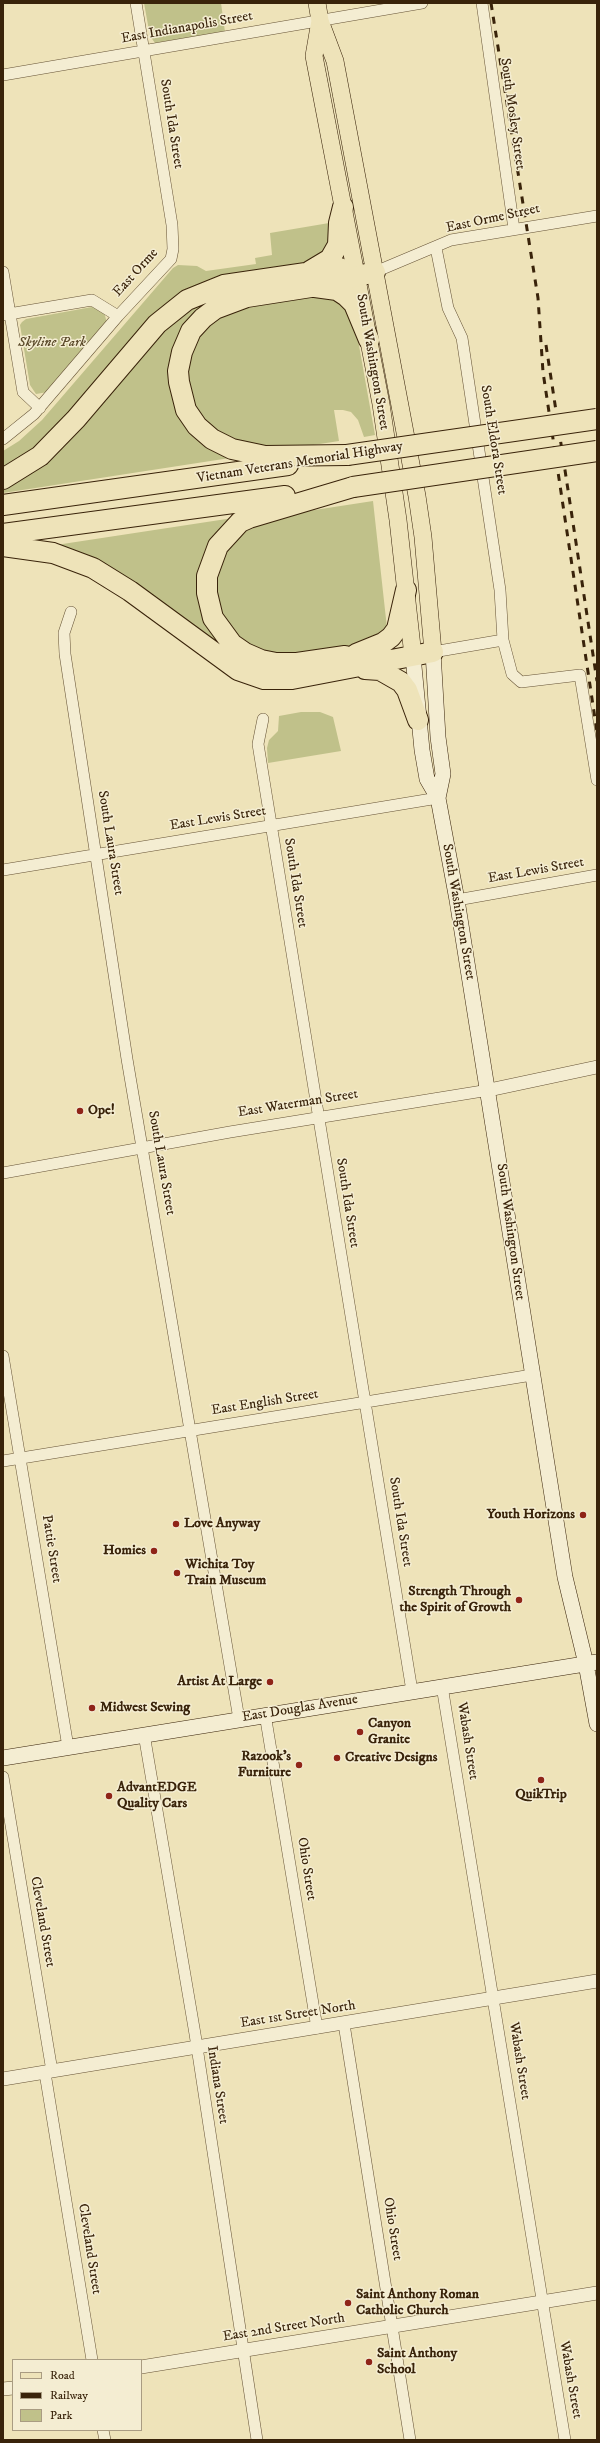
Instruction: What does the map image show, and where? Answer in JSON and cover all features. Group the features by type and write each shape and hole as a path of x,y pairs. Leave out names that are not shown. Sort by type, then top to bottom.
{"highway":[{"path":"310,280 330,259 338,245 339,223 343,207"},
{"path":"347,455 265,456 232,449 212,439 197,426 182,400 178,371 182,352 191,331 203,318 215,309 235,300 310,280 343,268 363,272"},
{"path":"3,479 40,456 76,419 157,324 187,300 224,285 310,280 346,296 354,304 370,340"},
{"name":"Vietnam Veterans Memorial Highway","path":"3,505 597,419"},
{"name":"Vietnam Veterans Memorial Highway","path":"3,534 352,487 597,451"},
{"path":"352,487 240,522 222,540 212,558 207,576 207,593 213,618 222,633 232,644 261,660 276,663 297,663 389,650 413,653"},
{"path":"3,546 53,553 93,568 130,591 238,670 264,679 292,679 413,653 433,652"},
{"path":"356,654 383,643 391,637 397,629 406,590"},
{"path":"325,673 370,668 388,673 401,682 407,690 418,720"}],"main road":[{"name":"South Washington Street","path":"317,3 320,21 335,61 363,272 370,340 406,590 418,720 427,779 438,798 457,900 489,1090 532,1375 565,1577 592,1663 597,1724"},
{"name":"South Washington Street","path":"320,21 314,56 343,207 363,272 419,510 433,652 438,737 443,774 438,798"},
{"name":"East Douglas Avenue","path":"3,1758 265,1714 592,1663"}],"street":[{"name":"South Ida Street","path":"136,3 172,226 173,249"},
{"name":"East Indianapolis Street","path":"3,74 422,3"},
{"name":"South Mosley Street","path":"482,3 514,229"},
{"name":"East Orme Street","path":"363,272 436,248 451,240 597,216"},
{"name":"South Eldora Street","path":"436,248 448,308 462,338 500,590 503,640 512,674 521,682 580,675 597,780"},
{"name":"East Orme","path":"3,439 40,408 118,316 171,259 173,249"},
{"path":"3,272 6,314 23,392 40,408"},
{"path":"6,314 92,300 118,316"},
{"name":"South Laura Street","path":"71,612 64,633 65,654 143,1147 192,1430 239,1719"},
{"path":"433,652 503,640"},
{"name":"South Ida Street","path":"263,720 258,744 412,1691"},
{"name":"East Lewis Street","path":"3,870 438,798"},
{"name":"East Lewis Street","path":"457,900 597,876"},
{"name":"East Waterman Street","path":"3,1172 318,1117 489,1090 597,1067"},
{"name":"Pattie Street","path":"3,1356 68,1747"},
{"name":"East English Street","path":"3,1461 532,1375"},
{"name":"Wabash Street","path":"442,1686 494,1999 541,2301 565,2440"},
{"name":"Ohio Street","path":"265,1714 317,2028"},
{"name":"Indiana Street","path":"144,1734 197,2048 242,2351 257,2440"},
{"name":"Cleveland Street","path":"3,1777 92,2359"},
{"name":"East 1st Street North","path":"3,2079 344,2024 597,1981"},
{"name":"Ohio Street","path":"344,2024 410,2440"},
{"name":"East 2nd Street North","path":"142,2367 597,2292"}],"green space":[{"path":"144,3 221,3 225,32 155,43 150,36"},
{"path":"335,222 336,233 315,264 212,282 72,418 3,475 3,451 19,441 42,420 173,268 178,265 197,266 206,271 256,264 255,258 272,255 270,233"},
{"path":"321,292 338,297 355,323 375,435 364,437 358,420 351,412 334,410 339,441 281,450 238,444 200,420 184,376 193,342 201,330 228,308"},
{"path":"212,295 219,301 173,380 230,458 3,493 3,486 168,323"},
{"name":"Skyline Park","path":"92,307 99,308 104,312 107,323 48,392 36,394 30,385 20,325 26,319"},
{"path":"373,501 387,628 372,646 267,656 233,637 212,592 220,552 234,533 269,517"},
{"path":"233,518 204,593 261,674 56,545"},
{"path":"301,712 320,712 333,717 341,751 268,763 267,748 269,740 278,731 279,716"}],"railway":[{"path":"491,3 538,298 543,372 597,732"},
{"path":"546,345 597,681"}],"place":[{"name":"Ope!","path":"80,1111"},
{"name":"Youth Horizons","path":"583,1515"},
{"name":"Love Anyway","path":"176,1524"},
{"name":"Homies","path":"154,1551"},
{"name":"Wichita Toy Train Museum","path":"177,1573"},
{"name":"Strength Through the Spirit of Growth","path":"519,1600"},
{"name":"Artist At Large","path":"270,1682"},
{"name":"Midwest Sewing","path":"92,1708"},
{"name":"Canyon Granite","path":"360,1732"},
{"name":"Creative Designs","path":"337,1758"},
{"name":"Razook's Furniture","path":"299,1765"},
{"name":"QuikTrip","path":"541,1780"},
{"name":"AdvantEDGE Quality Cars","path":"109,1796"},
{"name":"Saint Anthony Roman Catholic Church","path":"348,2303"},
{"name":"Saint Anthony School","path":"369,2362"}]}
